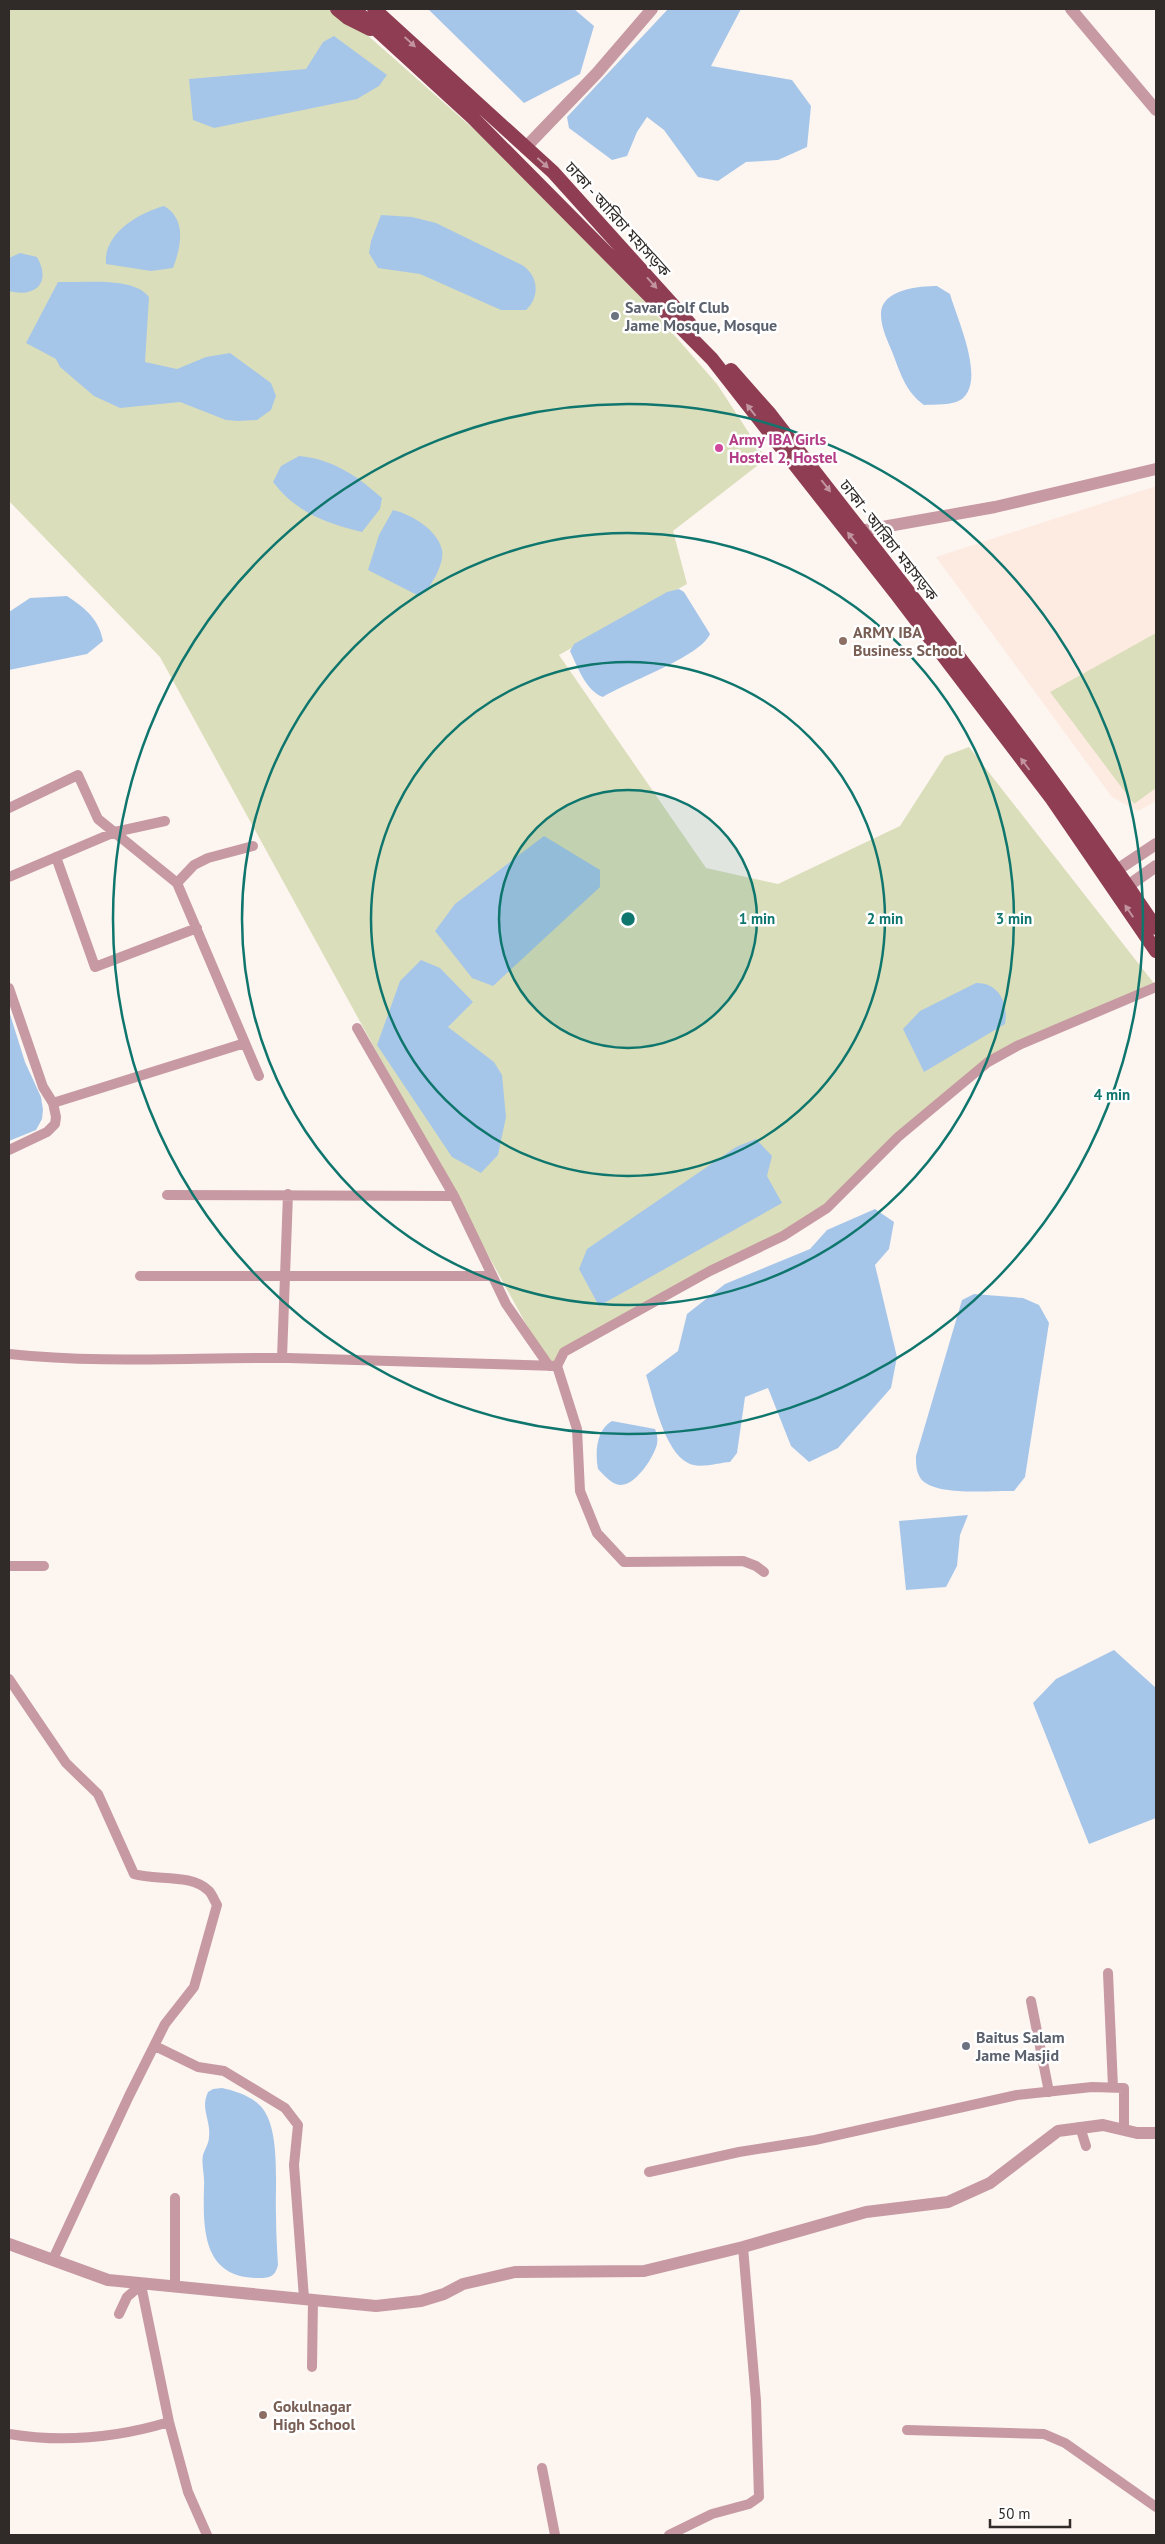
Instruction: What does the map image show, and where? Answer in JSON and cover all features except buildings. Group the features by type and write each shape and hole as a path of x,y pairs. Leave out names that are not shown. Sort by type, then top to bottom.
{"highway":[{"path":"337,9 361,26 382,34"},
{"path":"354,9 472,117 712,360 896,595 1052,799 1156,951"},
{"name":"ঢাকা - আরিচা মহাসড়ক","path":"374,9 553,172 770,414 1020,738 1117,870 1156,928"},
{"path":"514,159 525,148"}],"street":[{"path":"525,148 597,72 652,9"},
{"path":"1071,9 1156,110"},
{"path":"860,531 995,506 1156,469"},
{"path":"9,808 78,775 98,819 177,883 259,1076"},
{"path":"9,877 115,832 165,821"},
{"path":"1117,870 1156,844"},
{"path":"177,883 194,865 208,858 253,846"},
{"path":"56,857 95,967 197,928"},
{"path":"1128,886 1156,866"},
{"path":"553,1366 564,1352 710,1272 783,1236 827,1208 898,1137 988,1062 1019,1045 1156,987"},
{"path":"9,988 43,1087 53,1103 56,1117 55,1124 39,1138 9,1150"},
{"path":"357,1028 454,1196 506,1304 553,1366 577,1429 580,1491 597,1534 624,1562 742,1561 756,1566 764,1572"},
{"path":"53,1103 245,1043"},
{"path":"282,1358 288,1194"},
{"path":"167,1195 454,1196"},
{"path":"140,1276 492,1276"},
{"path":"9,1354 138,1361 282,1358 553,1366"},
{"path":"9,1566 44,1566"},
{"path":"9,1679 66,1763 98,1794 134,1874 146,1878 181,1880 196,1884 209,1890 217,1905 194,1987 165,2024 53,2259"},
{"path":"1108,1973 1112,2086"},
{"path":"1031,2001 1049,2092"},
{"path":"155,2046 198,2067 224,2071 285,2108 298,2125 294,2165 308,2299 312,2367"},
{"path":"649,2172 739,2152 816,2140 1018,2095 1112,2086 1124,2088 1125,2090 1124,2128"},
{"path":"9,2244 108,2280 142,2285 175,2286 376,2306 421,2301 444,2294 463,2284 515,2272 644,2271 743,2247 866,2212 948,2202 990,2183 1058,2131 1102,2125 1124,2128 1137,2133 1156,2133"},
{"path":"1080,2127 1086,2146"},
{"path":"175,2198 175,2286"},
{"path":"669,2535 712,2514 749,2504 759,2497 756,2402 743,2247"},
{"path":"119,2314 127,2297 142,2285"},
{"path":"142,2285 169,2422 188,2492 207,2535"},
{"path":"9,2434 42,2439 77,2439 136,2431 169,2422"},
{"path":"907,2430 1044,2434 1065,2443 1156,2507"},
{"path":"542,2468 555,2535"}],"shaded area":[{"path":"1156,486 1156,801 1138,811 1112,797 936,557"}],"green space":[{"path":"9,9 337,9 348,18 562,207 717,384 766,459 673,531 687,584 559,655 706,868 778,884 900,826 945,756 969,747 1156,986 988,1062 801,1224 549,1366 160,657 9,501"},
{"path":"1156,633 1156,788 1134,804 1050,692"}],"water":[{"path":"428,9 574,9 594,26 580,74 524,103"},
{"path":"668,9 741,9 711,66 792,80 811,106 807,147 778,160 746,162 718,181 698,177 664,130 647,117 637,132 627,156 612,160 569,128 567,117"},
{"path":"334,36 387,75 379,86 357,99 214,128 193,120 189,79 306,69 323,42"},
{"path":"164,206 176,218 179,226 180,243 173,268 151,271 106,264 110,243 124,226 154,209"},
{"path":"381,215 412,217 436,223 522,265 532,275 536,287 531,305 526,310 501,310 420,274 378,268 369,253 371,241"},
{"path":"20,253 37,257 43,274 42,281 33,290 18,293 9,291 9,258"},
{"path":"58,282 120,283 142,290 149,297 145,362 177,369 206,357 230,353 271,383 276,396 271,410 257,420 238,421 226,420 180,402 120,408 94,396 60,367 56,359 26,343"},
{"path":"937,286 950,294 968,349 971,378 969,390 962,399 948,404 924,405 908,389 883,330 881,314 887,299 894,294 912,288"},
{"path":"299,456 323,461 344,470 382,498 380,509 362,532 336,525 312,515 291,501 273,482 281,466"},
{"path":"393,510 408,515 423,524 435,536 442,550 436,576 428,589 419,596 368,570 379,535"},
{"path":"679,589 684,592 710,634 704,643 662,669 603,697 597,694 587,684 570,651 574,644 667,592"},
{"path":"67,596 80,605 95,620 103,641 87,654 9,670 9,612 30,598"},
{"path":"544,836 600,870 600,887 493,986 472,978 435,931 455,904"},
{"path":"421,960 440,968 473,1002 448,1027 494,1062 502,1075 506,1117 498,1155 481,1173 452,1157 377,1045 400,981"},
{"path":"976,983 990,986 1000,995 1005,1009 1005,1024 924,1072 903,1029 920,1011"},
{"path":"9,1011 25,1062 41,1097 43,1110 42,1119 36,1130 9,1141"},
{"path":"756,1139 772,1156 767,1176 782,1203 599,1306 579,1269 587,1249 736,1147"},
{"path":"875,1209 894,1222 889,1249 875,1265 897,1357 891,1388 838,1448 809,1462 791,1446 768,1388 745,1397 737,1453 730,1462 697,1466 688,1463 680,1457 672,1448 661,1424 646,1375 678,1351 687,1314 725,1284 810,1249 827,1230"},
{"path":"974,1294 1023,1298 1039,1305 1049,1323 1025,1477 1014,1491 964,1491 939,1488 928,1485 918,1474 916,1456 962,1300"},
{"path":"612,1421 655,1429 657,1436 655,1450 642,1472 629,1483 623,1485 611,1482 598,1469 598,1442 603,1430"},
{"path":"968,1515 960,1535 957,1566 946,1587 906,1590 899,1521"},
{"path":"1114,1650 1156,1688 1156,1818 1089,1844 1033,1703 1056,1679"},
{"path":"222,2088 240,2093 252,2099 265,2112 270,2122 276,2162 278,2265 274,2274 267,2278 240,2276 226,2270 216,2260 206,2234 203,2155 208,2142 209,2131 205,2104 208,2092 213,2089"}],"place":[{"name":"Savar Golf Club Jame Mosque, Mosque","path":"615,316"},
{"name":"Army IBA Girls Hostel 2, Hostel","path":"719,448"},
{"name":"ARMY IBA Business School","path":"843,641"},
{"name":"Baitus Salam Jame Masjid","path":"966,2046"},
{"name":"Gokulnagar High School","path":"263,2415"}]}
